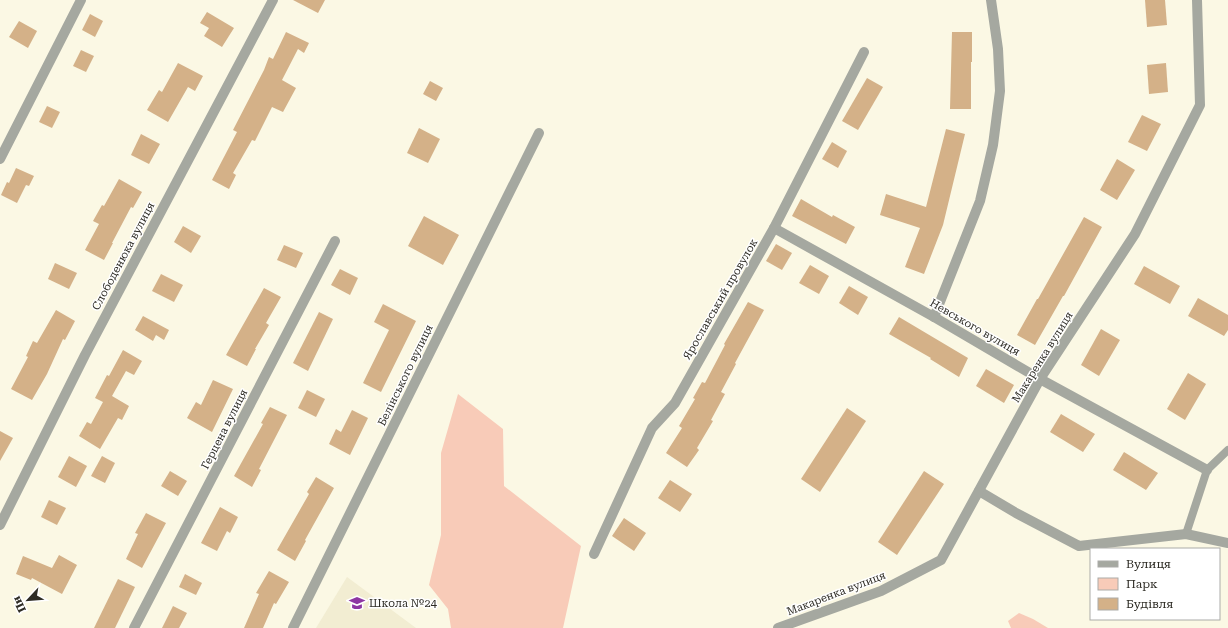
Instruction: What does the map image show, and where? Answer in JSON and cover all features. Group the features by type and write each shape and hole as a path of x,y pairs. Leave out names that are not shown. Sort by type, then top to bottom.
{"street":[{"path":"0,159 81,0"},
{"name":"Слободенюка вулиця","path":"0,524 84,355 272,0"},
{"path":"934,317 980,201 993,145 1000,91 998,49 992,0"},
{"name":"Макаренка вулиця","path":"778,628 881,591 941,560 1040,379 1135,234 1200,105 1197,0"},
{"name":"Ярославський провулок","path":"594,554 652,428 675,403 774,228 864,52"},
{"name":"Белінського вулиця","path":"293,628 539,134"},
{"name":"Невського вулиця","path":"774,228 934,317 1040,379 1207,470"},
{"name":"Герцена вулиця","path":"134,628 335,241"},
{"path":"980,491 1016,514 1079,546 1186,534 1228,543"}],"lane":[{"path":"1186,534 1207,470 1228,450"}],"shaded area":[{"name":"Школа №24","path":"347,577 416,628 316,628"}],"green space":[{"path":"458,394 503,429 504,486 581,546 563,628 451,628 448,609 429,585 441,535 441,453"},
{"path":"1019,613 1048,628 1011,628 1008,621"}],"building":[{"path":"293,0 325,0 318,13"},
{"path":"1145,0 1165,0 1167,25 1147,27"},
{"path":"207,12 234,28 222,47 204,36 209,28 200,23"},
{"path":"90,14 103,21 95,37 82,30"},
{"path":"19,21 37,31 28,48 9,37"},
{"path":"286,32 309,43 304,53 298,49 282,80 296,88 283,112 272,107 255,141 252,140 233,173 236,175 229,189 212,180 237,132 233,130 264,70 269,57 273,59"},
{"path":"952,32 972,32 971,109 950,109"},
{"path":"81,50 94,56 86,72 73,66"},
{"path":"178,63 203,76 195,91 188,87 168,122 147,110 159,90 162,92"},
{"path":"1166,63 1168,92 1149,94 1147,65"},
{"path":"867,78 883,87 858,130 842,121"},
{"path":"430,81 443,88 436,101 423,94"},
{"path":"47,106 60,112 52,128 39,122"},
{"path":"1142,115 1161,124 1147,151 1128,142"},
{"path":"419,128 440,139 428,163 407,153"},
{"path":"946,129 965,134 943,225 924,274 905,267 920,228 880,215 886,194 926,207"},
{"path":"141,134 160,144 149,164 131,155"},
{"path":"832,142 847,151 838,168 822,159"},
{"path":"1117,159 1135,170 1117,200 1100,190"},
{"path":"16,168 34,176 29,186 26,185 17,203 1,195"},
{"path":"119,179 142,192 133,208 131,207 104,260 85,250 99,224 93,221 102,205 104,206"},
{"path":"801,199 832,217 833,215 855,227 846,244 792,216"},
{"path":"424,216 459,235 443,265 408,246"},
{"path":"1084,217 1102,227 1035,345 1017,335"},
{"path":"183,226 201,236 191,253 174,242"},
{"path":"776,244 792,253 782,270 766,261"},
{"path":"284,245 303,253 296,268 277,260"},
{"path":"55,263 77,273 69,289 48,279"},
{"path":"810,265 829,276 819,294 799,283"},
{"path":"1144,266 1180,286 1170,304 1134,284"},
{"path":"340,269 358,278 350,295 331,285"},
{"path":"161,274 183,285 174,302 152,291"},
{"path":"849,286 868,297 858,315 839,303"},
{"path":"264,288 281,297 266,323 269,325 247,366 226,355"},
{"path":"1198,298 1228,315 1228,330 1224,336 1188,316"},
{"path":"748,302 764,310 721,392 725,394 711,420 713,421 697,448 699,450 687,467 666,453 682,428 679,426 695,399 693,398 702,382 705,383 725,345 724,344"},
{"path":"383,304 416,321 381,392 363,383 389,330 374,322"},
{"path":"56,310 75,321 65,340 63,339 47,374 32,400 11,389 28,357 26,356 33,341 37,343"},
{"path":"319,312 333,319 308,371 293,363"},
{"path":"143,316 169,330 164,340 156,335 153,341 135,330"},
{"path":"899,317 968,358 959,377 930,359 931,358 889,334"},
{"path":"1101,329 1120,340 1099,376 1081,365"},
{"path":"123,350 142,361 134,375 126,371 112,396 129,406 122,420 118,418 100,449 79,436 87,422 91,424 103,402 95,398 107,375 109,376"},
{"path":"986,369 1014,385 1004,403 976,386"},
{"path":"1188,373 1206,384 1185,420 1167,409"},
{"path":"213,380 233,389 212,432 187,418 196,402 201,405"},
{"path":"307,390 325,399 316,417 298,408"},
{"path":"270,407 287,415 259,469 261,470 252,487 234,476 263,424 261,423"},
{"path":"847,408 866,421 820,492 801,479"},
{"path":"352,410 368,418 350,455 329,444 336,429 341,432"},
{"path":"1061,414 1095,434 1083,452 1050,432"},
{"path":"0,431 13,438 0,461"},
{"path":"1124,452 1158,473 1146,490 1113,470"},
{"path":"69,456 87,466 76,487 58,477"},
{"path":"102,456 115,463 105,483 91,476"},
{"path":"170,471 187,481 178,496 161,486"},
{"path":"924,471 944,484 897,555 878,542"},
{"path":"316,477 334,488 295,561 277,550 309,494 307,492"},
{"path":"670,480 692,494 680,512 658,498"},
{"path":"49,500 66,508 57,525 41,517"},
{"path":"220,507 238,517 230,533 227,531 217,551 201,543"},
{"path":"146,513 166,523 142,568 126,559 138,534 135,533"},
{"path":"624,518 646,533 634,551 612,536"},
{"path":"59,555 77,565 62,594 32,578 31,580 16,574 23,556 52,568"},
{"path":"269,571 289,582 276,604 274,603 263,628 244,628 259,594 256,593"},
{"path":"185,574 202,583 196,595 179,587"},
{"path":"118,579 135,587 115,628 94,628"},
{"path":"173,606 187,613 179,628 162,628"}],"place":[{"name":"Школа №24","path":"357,603"}]}
